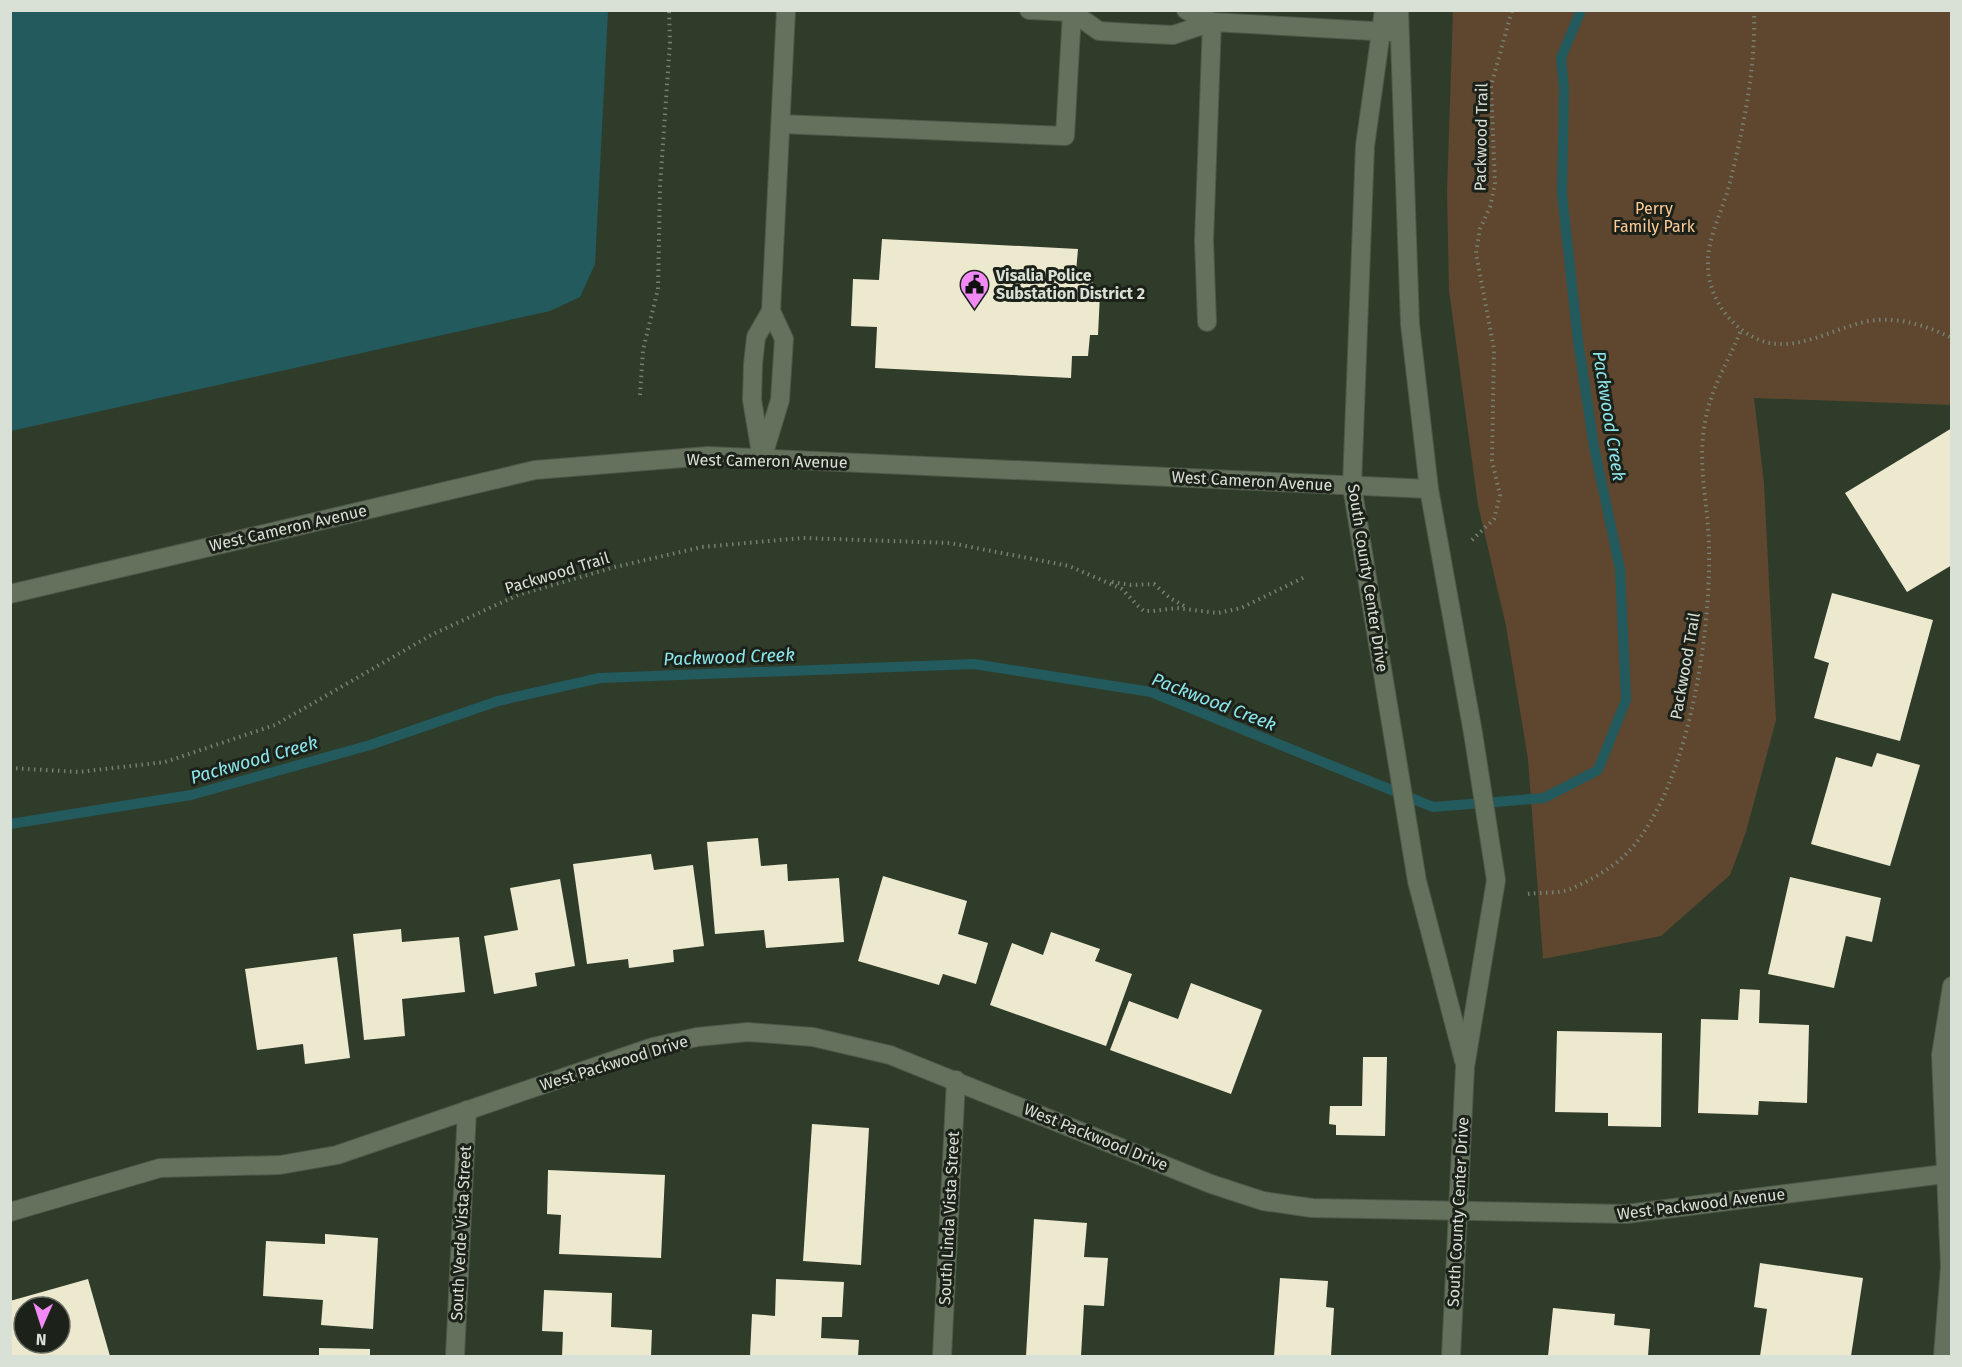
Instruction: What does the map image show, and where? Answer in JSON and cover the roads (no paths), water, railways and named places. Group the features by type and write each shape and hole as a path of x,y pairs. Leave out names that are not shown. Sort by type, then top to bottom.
{"street":[{"path":"762,459 752,400 753,364 756,336 771,311 786,10"},
{"path":"1029,10 1075,11 1098,30 1173,35 1212,22 1400,32"},
{"path":"1186,10 1212,22"},
{"name":"South County Center Drive","path":"1384,10 1365,146 1352,486 1417,881 1465,1067"},
{"name":"South County Center Drive","path":"1399,10 1410,324 1429,489 1473,733 1496,880 1465,1067 1451,1356"},
{"path":"781,124 1065,136 1075,11"},
{"path":"1207,322 1204,241 1212,22"},
{"path":"762,459 781,391 784,339 771,311"},
{"name":"West Cameron Avenue","path":"10,594 535,470 708,456 1429,489"},
{"path":"1943,1356 1950,1267 1948,1173 1941,1055 1952,986"},
{"name":"West Packwood Drive","path":"10,1212 160,1168 280,1165 337,1155 653,1047 697,1037 748,1032 813,1037 890,1055 1211,1184 1263,1201 1312,1208 1458,1212"},
{"name":"South Linda Vista Street","path":"942,1356 956,1080"},
{"name":"South Verde Vista Street","path":"455,1356 467,1110"},
{"name":"West Packwood Avenue","path":"1458,1212 1626,1214 1948,1173"}],"water":[{"path":"10,11 608,11 595,264 580,297 550,311 11,431"}],"waterway":[{"name":"Packwood Creek","path":"10,824 191,795 370,745 498,701 600,678 974,664 1151,692 1433,807 1544,798 1598,770 1626,700 1620,569 1594,447 1578,341 1562,194 1564,89 1561,58 1581,10"}],"place":[{"name":"Visalia Police Substation District 2","path":"975,310"}],"park label":[{"name":"Perry Family Park","path":"1654,217"}]}
